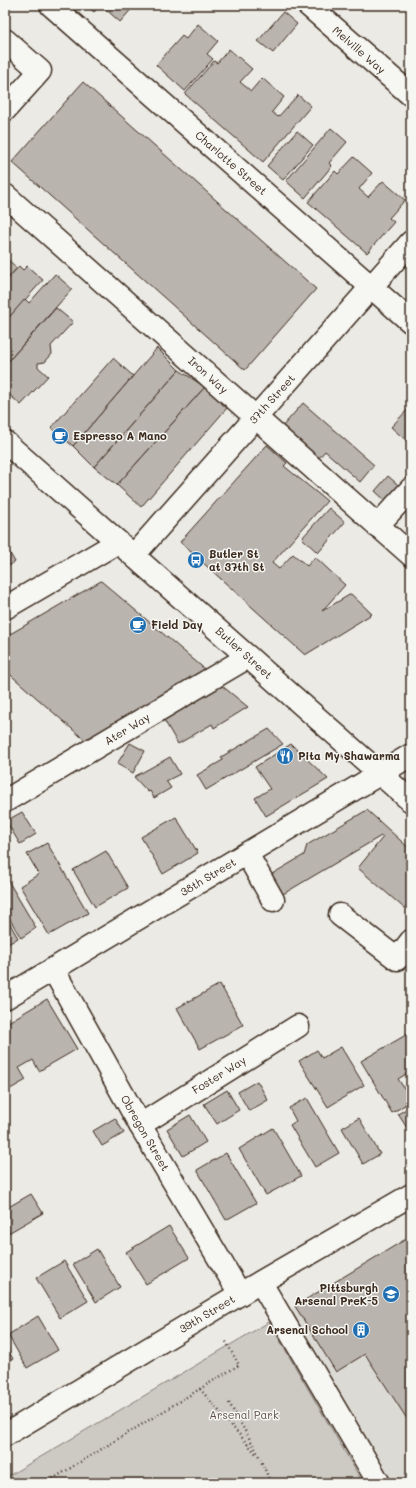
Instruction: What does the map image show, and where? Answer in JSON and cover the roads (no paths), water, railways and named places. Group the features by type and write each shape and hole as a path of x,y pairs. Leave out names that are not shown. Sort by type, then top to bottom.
{"street":[{"name":"Charlotte Street","path":"51,5 411,322"},
{"name":"Melville Way","path":"308,5 411,95"},
{"path":"5,40 40,71 5,110"},
{"name":"Iron Way","path":"5,195 411,555"},
{"name":"37th Street","path":"5,608 126,549 256,417 411,242"},
{"name":"Butler Street","path":"5,442 411,802"},
{"path":"377,526 411,488"},
{"name":"Ater Way","path":"5,801 248,657"},
{"name":"38th Street","path":"5,998 411,755"},
{"path":"247,854 273,900"},
{"path":"340,915 397,959 411,941"},
{"name":"Obregon Street","path":"53,969 140,1125 240,1294"},
{"name":"Foster Way","path":"140,1125 298,1026"},
{"name":"39th Street","path":"5,1435 240,1294 411,1195"},
{"path":"260,1283 379,1483"}],"place":[{"name":"Espresso A Mano","path":"60,436"},
{"name":"Butler St at 37th St","path":"196,560"},
{"name":"Field Day","path":"138,625"},
{"name":"Pita My Shawarma","path":"285,756"},
{"name":"Pittsburgh Arsenal PreK-5","path":"391,1294"},
{"name":"Arsenal School","path":"361,1330"}],"park label":[{"name":"Arsenal Park","path":"244,1415"}]}
